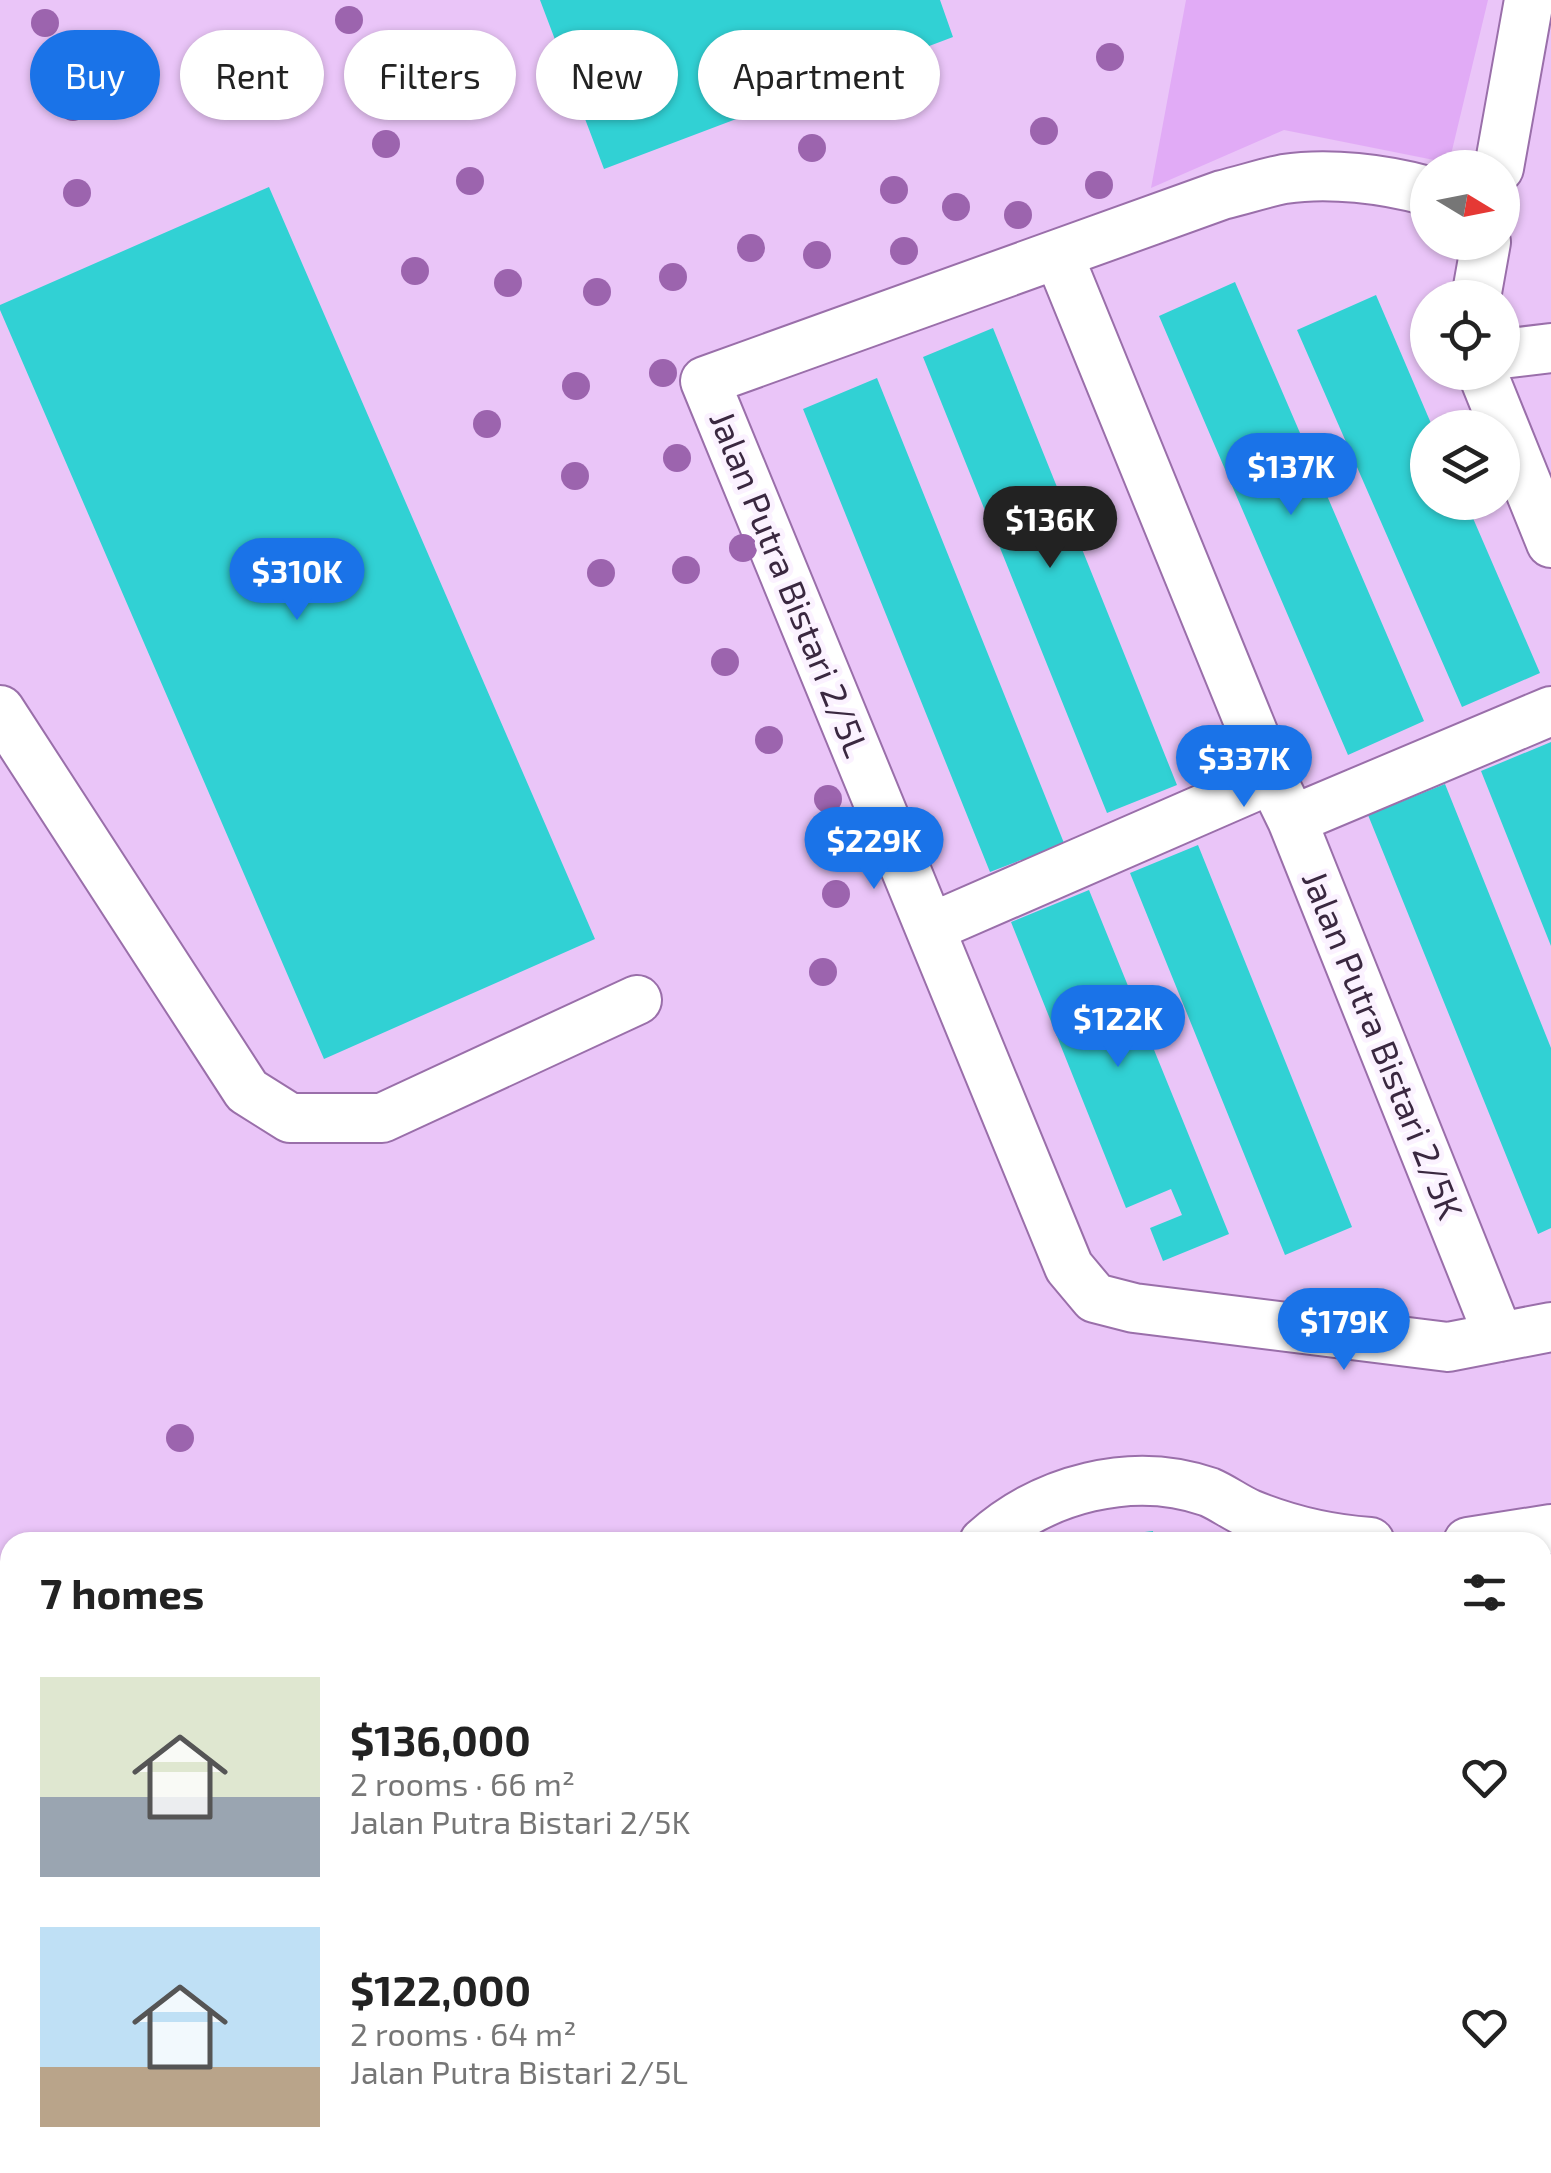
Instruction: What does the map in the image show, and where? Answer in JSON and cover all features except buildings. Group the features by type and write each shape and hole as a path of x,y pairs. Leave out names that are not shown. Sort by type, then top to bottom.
{"street":[{"path":"1502,150 1529,0"},
{"path":"1058,254 1222,195 1288,178 1342,178 1410,186"},
{"name":"Jalan Putra Bistari 2/5L","path":"1058,254 706,381 1069,1268 1095,1298 1134,1308 1448,1347 1551,1327"},
{"name":"Jalan Putra Bistari 2/5K","path":"1058,254 1499,1337"},
{"path":"1520,352 1551,348"},
{"path":"1489,390 1551,543"},
{"path":"0,710 248,1091 290,1118 382,1118 637,1000"},
{"path":"930,928 1282,800 1551,711"},
{"path":"998,1532 1033,1506 1077,1491 1143,1480 1211,1493 1281,1532"}],"shaded area":[{"path":"1186,0 1488,0 1452,150 1410,150 1410,155 1284,130 1151,188"}]}
